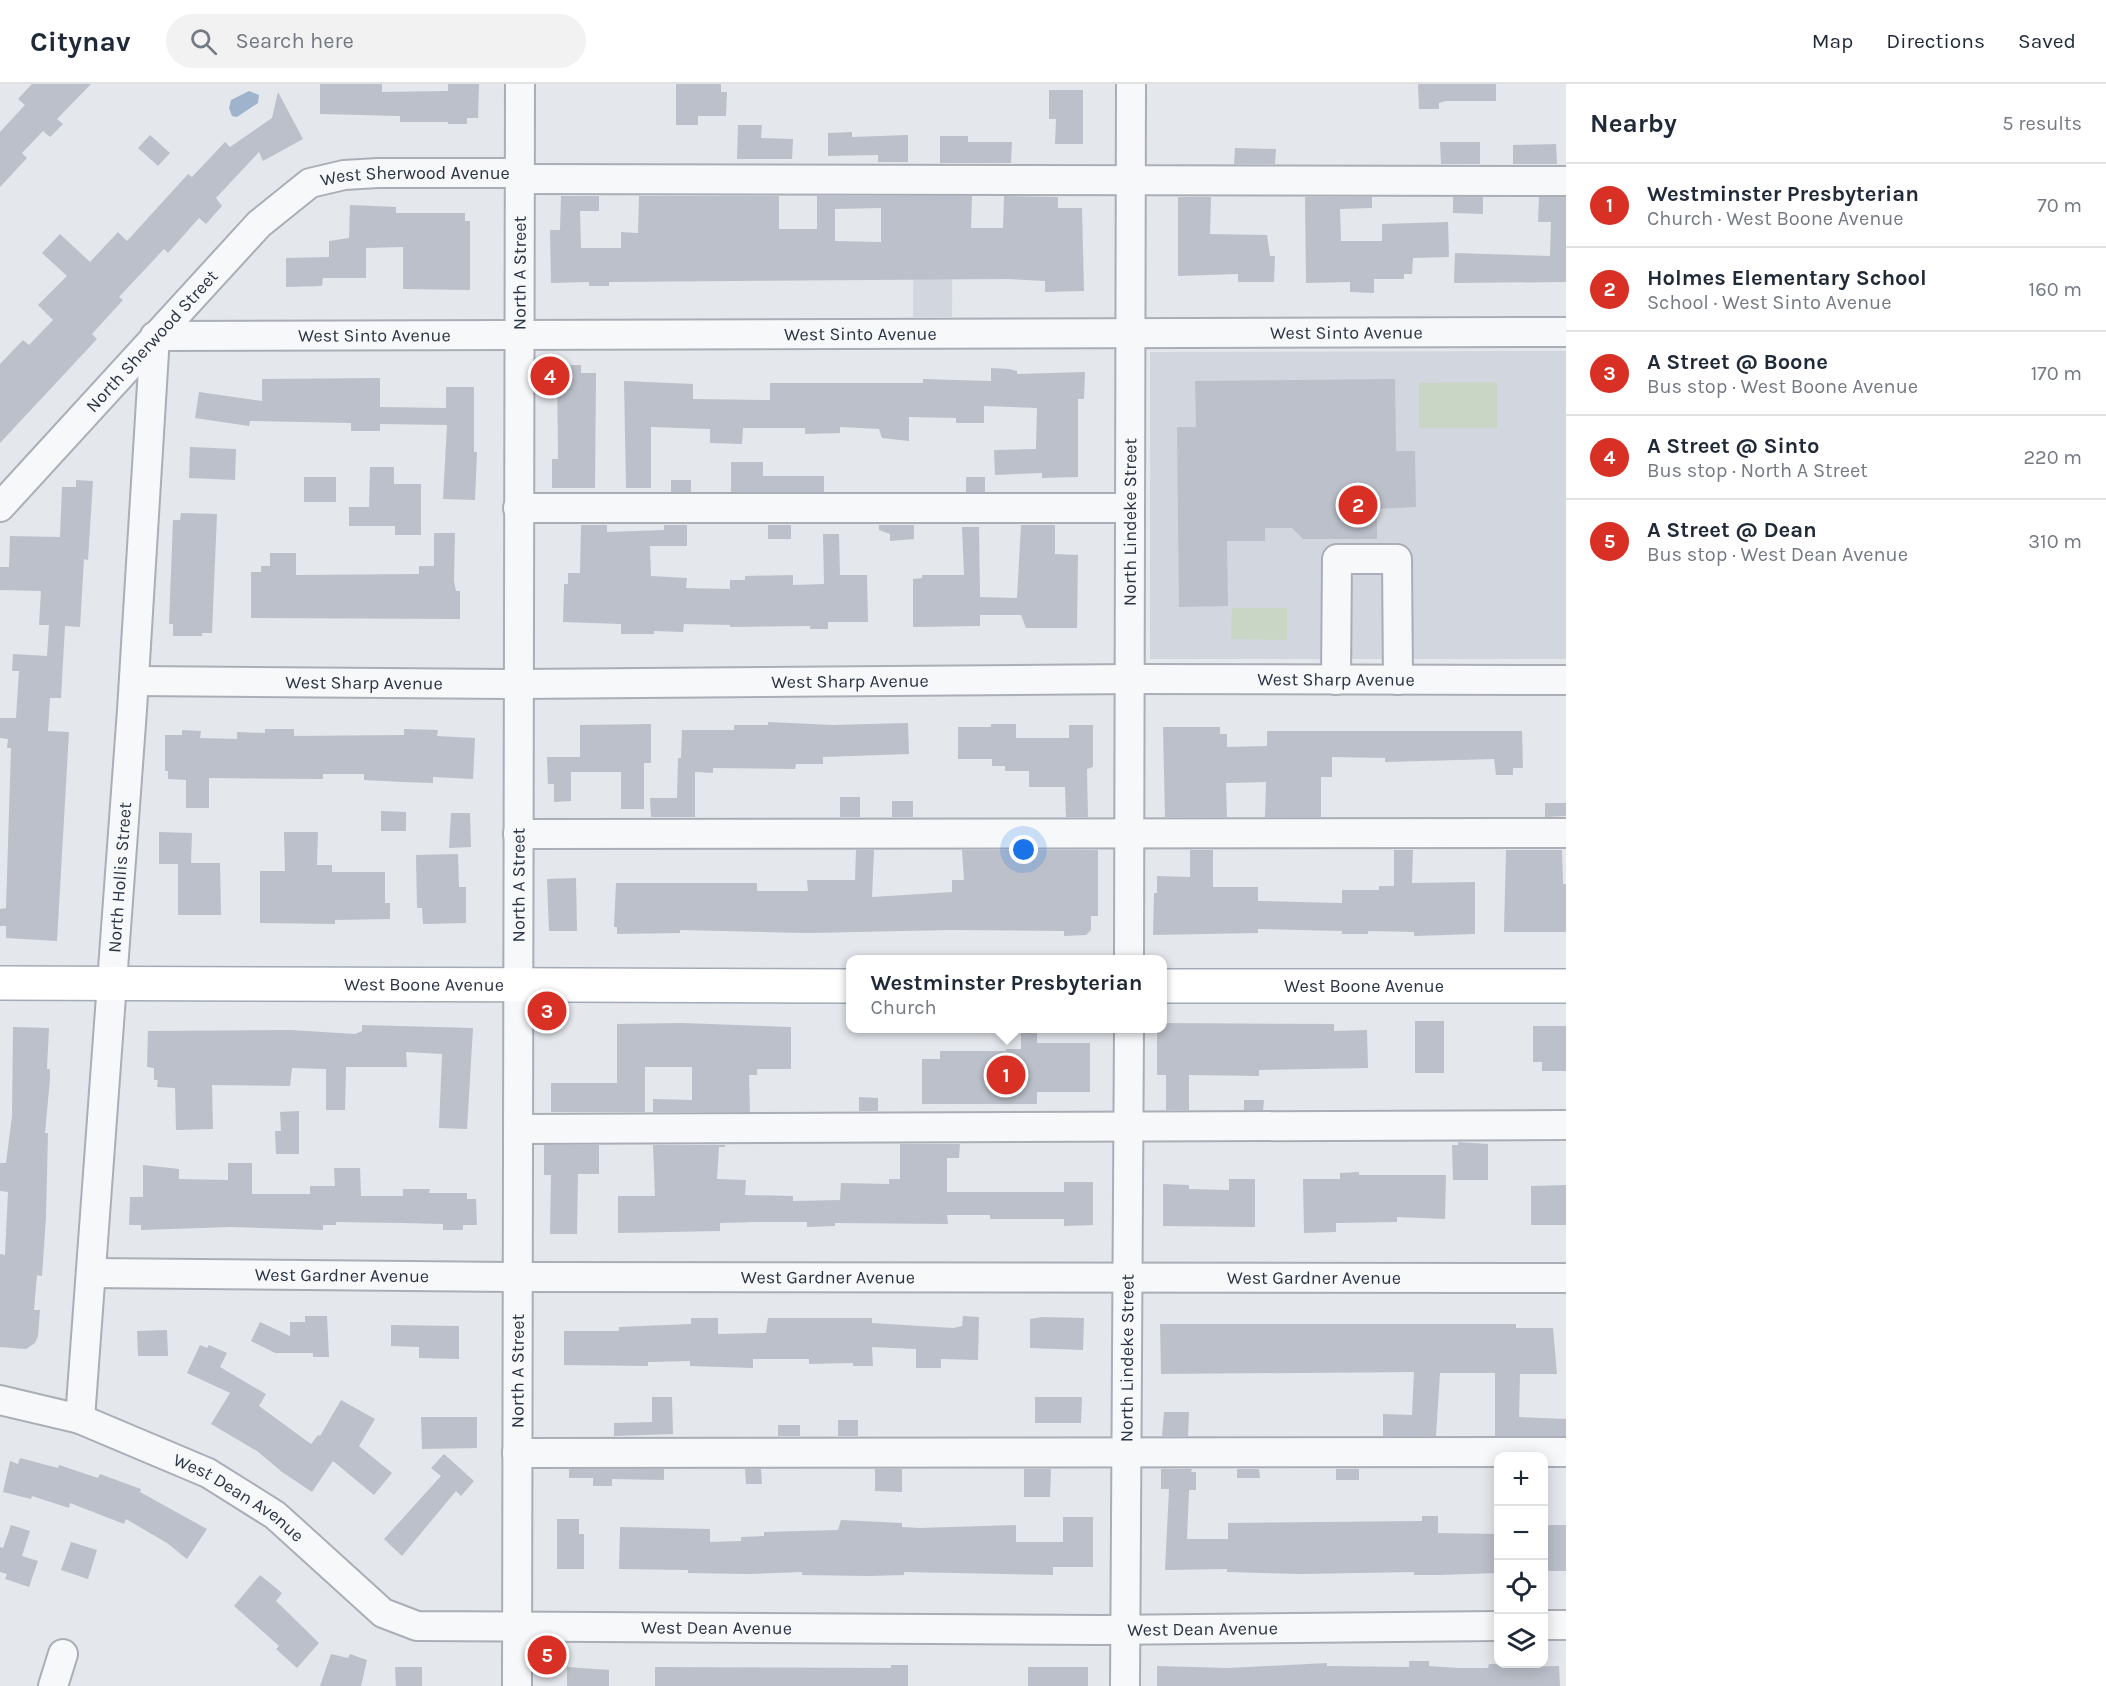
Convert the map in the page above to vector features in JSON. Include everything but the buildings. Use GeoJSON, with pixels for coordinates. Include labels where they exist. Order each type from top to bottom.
{"type":"FeatureCollection","features":[{"type":"Feature","properties":{"kind":"main road","name":"West Boone Avenue"},"geometry":{"type":"LineString","coordinates":[[0,983],[518,987],[846,986]]}},
{"type":"Feature","properties":{"kind":"main road","name":"West Boone Avenue"},"geometry":{"type":"LineString","coordinates":[[1167,986],[1566,986]]}},
{"type":"Feature","properties":{"kind":"street","name":"North A Street"},"geometry":{"type":"LineString","coordinates":[[517,1686],[520,84]]}},
{"type":"Feature","properties":{"kind":"street","name":"North Lindeke Street"},"geometry":{"type":"LineString","coordinates":[[1129,955],[1131,84]]}},
{"type":"Feature","properties":{"kind":"street","name":"West Sherwood Avenue"},"geometry":{"type":"LineString","coordinates":[[310,183],[344,175],[378,173],[1129,182],[1566,181]]}},
{"type":"Feature","properties":{"kind":"street","name":"North Sherwood Street"},"geometry":{"type":"LineString","coordinates":[[0,507],[259,224],[310,183]]}},
{"type":"Feature","properties":{"kind":"street","name":"West Sinto Avenue"},"geometry":{"type":"LineString","coordinates":[[155,336],[1566,333]]}},
{"type":"Feature","properties":{"kind":"street","name":"North Hollis Street"},"geometry":{"type":"LineString","coordinates":[[80,1419],[134,681],[155,336]]}},
{"type":"Feature","properties":{"kind":"street"},"geometry":{"type":"LineString","coordinates":[[518,508],[1130,508]]}},
{"type":"Feature","properties":{"kind":"street"},"geometry":{"type":"LineString","coordinates":[[1336,680],[1337,559],[1397,559],[1398,680]]}},
{"type":"Feature","properties":{"kind":"street","name":"West Sharp Avenue"},"geometry":{"type":"LineString","coordinates":[[134,681],[519,684],[1131,679],[1566,680]]}},
{"type":"Feature","properties":{"kind":"street"},"geometry":{"type":"LineString","coordinates":[[518,834],[1566,833]]}},
{"type":"Feature","properties":{"kind":"street","name":"North Lindeke Street"},"geometry":{"type":"LineString","coordinates":[[1125,1686],[1128,1033]]}},
{"type":"Feature","properties":{"kind":"street"},"geometry":{"type":"LineString","coordinates":[[518,1129],[1566,1125]]}},
{"type":"Feature","properties":{"kind":"street","name":"West Gardner Avenue"},"geometry":{"type":"LineString","coordinates":[[92,1274],[517,1277],[1566,1278]]}},
{"type":"Feature","properties":{"kind":"street","name":"West Dean Avenue"},"geometry":{"type":"LineString","coordinates":[[0,1400],[80,1419],[159,1450],[218,1479],[274,1515],[383,1613],[417,1626],[1125,1630],[1494,1626]]}},
{"type":"Feature","properties":{"kind":"street"},"geometry":{"type":"LineString","coordinates":[[517,1453],[1566,1452]]}},
{"type":"Feature","properties":{"kind":"street"},"geometry":{"type":"LineString","coordinates":[[1548,1625],[1566,1625]]}},
{"type":"Feature","properties":{"kind":"street"},"geometry":{"type":"LineString","coordinates":[[53,1686],[63,1654]]}},
{"type":"Feature","properties":{"kind":"shaded area"},"geometry":{"type":"Polygon","coordinates":[[[914,192],[953,192],[952,317],[913,317],[914,192]]]}},
{"type":"Feature","properties":{"kind":"shaded area"},"geometry":{"type":"Polygon","coordinates":[[[1566,351],[1566,659],[1150,659],[1150,352],[1566,351]]]}},
{"type":"Feature","properties":{"kind":"green space"},"geometry":{"type":"Polygon","coordinates":[[[1497,382],[1497,428],[1419,428],[1419,383],[1497,382]]]}},
{"type":"Feature","properties":{"kind":"green space"},"geometry":{"type":"Polygon","coordinates":[[[1232,608],[1287,608],[1287,640],[1231,639],[1232,608]]]}},
{"type":"Feature","properties":{"kind":"water"},"geometry":{"type":"Polygon","coordinates":[[[249,91],[259,95],[258,103],[237,117],[232,116],[229,108],[231,100],[249,91]]]}},
{"type":"Feature","properties":{"kind":"place","name":"A Street @ Sinto"},"geometry":{"type":"Point","coordinates":[550,376]}},
{"type":"Feature","properties":{"kind":"place","name":"Holmes Elementary School"},"geometry":{"type":"Point","coordinates":[1358,505]}},
{"type":"Feature","properties":{"kind":"place","name":"A Street @ Boone"},"geometry":{"type":"Point","coordinates":[547,1011]}},
{"type":"Feature","properties":{"kind":"place","name":"Westminster Presbyterian"},"geometry":{"type":"Point","coordinates":[1006,1075]}},
{"type":"Feature","properties":{"kind":"place","name":"A Street @ Dean"},"geometry":{"type":"Point","coordinates":[547,1655]}}]}
